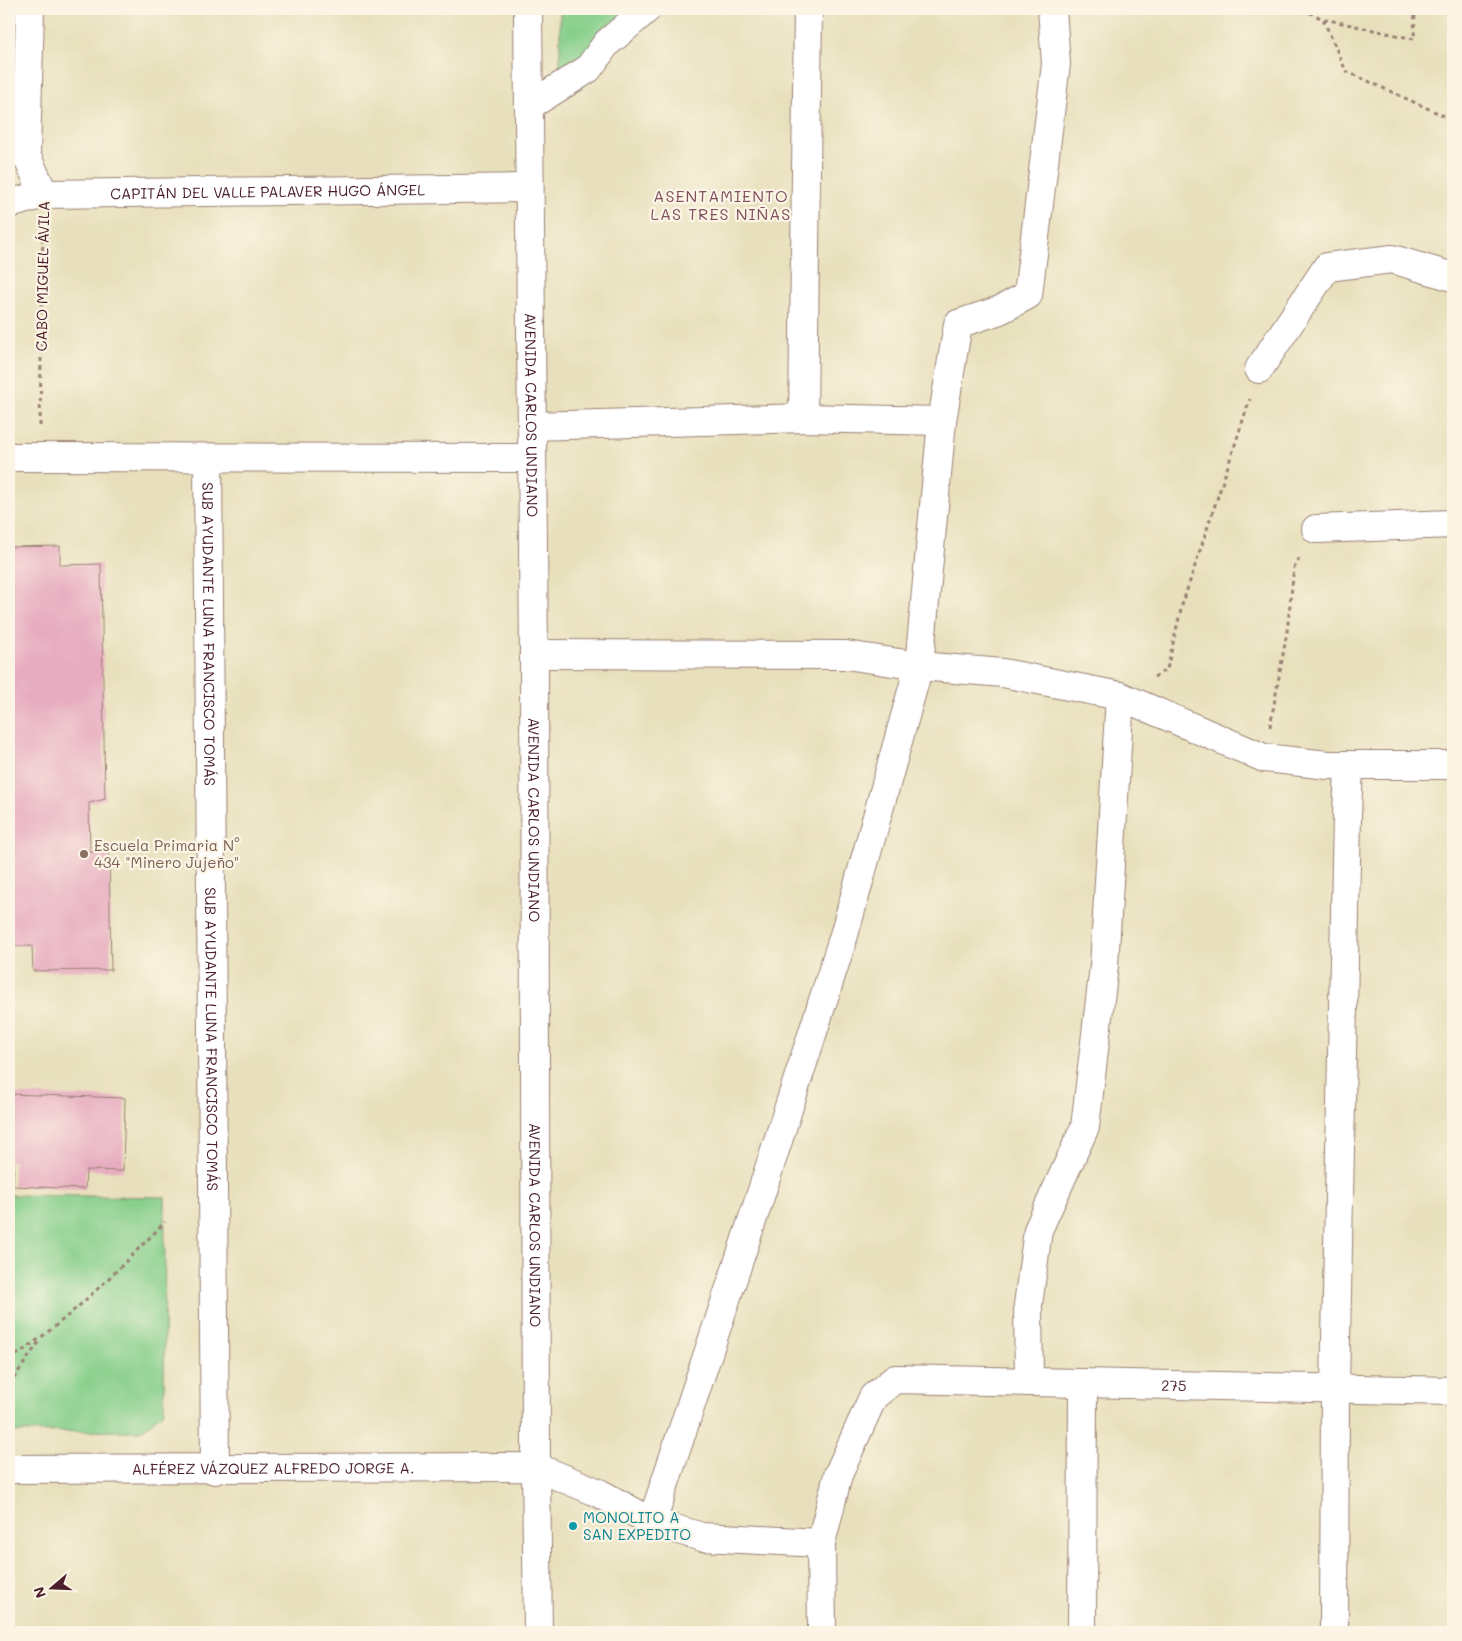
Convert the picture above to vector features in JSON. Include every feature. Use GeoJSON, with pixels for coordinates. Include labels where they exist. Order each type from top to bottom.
{"type":"FeatureCollection","features":[{"type":"Feature","properties":{"kind":"street","name":"CABO MIGUEL ÁVILA"},"geometry":{"type":"LineString","coordinates":[[30,9],[26,155],[44,194]]}},
{"type":"Feature","properties":{"kind":"street","name":"AVENIDA CARLOS UNDIANO"},"geometry":{"type":"LineString","coordinates":[[528,9],[534,654],[538,1632]]}},
{"type":"Feature","properties":{"kind":"street"},"geometry":{"type":"LineString","coordinates":[[529,106],[588,69],[607,43],[647,9]]}},
{"type":"Feature","properties":{"kind":"street"},"geometry":{"type":"LineString","coordinates":[[803,418],[808,9]]}},
{"type":"Feature","properties":{"kind":"street"},"geometry":{"type":"LineString","coordinates":[[652,1522],[758,1203],[841,944],[919,666],[942,421],[958,324],[1000,310],[1028,295],[1056,64],[1052,9]]}},
{"type":"Feature","properties":{"kind":"street","name":"CAPITÁN DEL VALLE PALAVER HUGO ÁNGEL"},"geometry":{"type":"LineString","coordinates":[[9,204],[44,194],[529,188]]}},
{"type":"Feature","properties":{"kind":"street"},"geometry":{"type":"LineString","coordinates":[[1259,370],[1326,267],[1392,259],[1453,277]]}},
{"type":"Feature","properties":{"kind":"street"},"geometry":{"type":"LineString","coordinates":[[532,426],[803,418],[942,421]]}},
{"type":"Feature","properties":{"kind":"street"},"geometry":{"type":"LineString","coordinates":[[9,457],[208,459],[532,458]]}},
{"type":"Feature","properties":{"kind":"street","name":"SUB AYUDANTE LUNA FRANCISCO TOMÁS"},"geometry":{"type":"LineString","coordinates":[[208,459],[215,1470]]}},
{"type":"Feature","properties":{"kind":"street"},"geometry":{"type":"LineString","coordinates":[[1316,528],[1453,524]]}},
{"type":"Feature","properties":{"kind":"street"},"geometry":{"type":"LineString","coordinates":[[534,654],[846,655],[919,666],[1003,673],[1120,696],[1264,758],[1328,765],[1453,765]]}},
{"type":"Feature","properties":{"kind":"street"},"geometry":{"type":"LineString","coordinates":[[1029,1382],[1028,1304],[1038,1230],[1085,1127],[1104,966],[1120,696]]}},
{"type":"Feature","properties":{"kind":"street"},"geometry":{"type":"LineString","coordinates":[[1334,1632],[1335,1388],[1346,816],[1350,765]]}},
{"type":"Feature","properties":{"kind":"street","name":"275"},"geometry":{"type":"LineString","coordinates":[[821,1542],[838,1475],[874,1397],[895,1379],[1453,1391]]}},
{"type":"Feature","properties":{"kind":"street"},"geometry":{"type":"LineString","coordinates":[[1082,1632],[1083,1383]]}},
{"type":"Feature","properties":{"kind":"street"},"geometry":{"type":"LineString","coordinates":[[536,1467],[599,1493],[652,1522],[702,1537],[821,1542],[822,1632]]}},
{"type":"Feature","properties":{"kind":"street","name":"ALFÉREZ VÁZQUEZ ALFREDO JORGE A."},"geometry":{"type":"LineString","coordinates":[[9,1469],[215,1470],[536,1467]]}},
{"type":"Feature","properties":{"kind":"path"},"geometry":{"type":"LineString","coordinates":[[1302,9],[1323,19],[1414,38],[1415,9]]}},
{"type":"Feature","properties":{"kind":"path"},"geometry":{"type":"LineString","coordinates":[[1323,19],[1346,71],[1453,120]]}},
{"type":"Feature","properties":{"kind":"path","name":"CABO MIGUEL ÁVILA"},"geometry":{"type":"LineString","coordinates":[[39,457],[44,194]]}},
{"type":"Feature","properties":{"kind":"path"},"geometry":{"type":"LineString","coordinates":[[1120,696],[1168,669],[1182,604],[1259,370]]}},
{"type":"Feature","properties":{"kind":"path"},"geometry":{"type":"LineString","coordinates":[[1264,758],[1287,632],[1294,568],[1316,528]]}},
{"type":"Feature","properties":{"kind":"path"},"geometry":{"type":"LineString","coordinates":[[9,1360],[41,1339],[118,1269],[165,1222]]}},
{"type":"Feature","properties":{"kind":"path"},"geometry":{"type":"LineString","coordinates":[[9,1385],[41,1339]]}},
{"type":"Feature","properties":{"kind":"green space"},"geometry":{"type":"Polygon","coordinates":[[[560,9],[660,9],[551,89],[560,63],[560,9]]]}},
{"type":"Feature","properties":{"kind":"green space"},"geometry":{"type":"Polygon","coordinates":[[[9,1195],[165,1197],[164,1412],[141,1431],[9,1432],[9,1195]]]}},
{"type":"Feature","properties":{"kind":"building"},"geometry":{"type":"Polygon","coordinates":[[[60,546],[60,565],[101,564],[105,799],[89,803],[90,852],[109,852],[111,970],[33,971],[32,946],[9,946],[9,547],[60,546]]]}},
{"type":"Feature","properties":{"kind":"building"},"geometry":{"type":"Polygon","coordinates":[[[9,1094],[125,1098],[123,1171],[86,1170],[85,1189],[13,1186],[14,1161],[9,1161],[9,1094]]]}},
{"type":"Feature","properties":{"kind":"place","name":"Escuela Primaria N° 434 \"Minero Jujeño\""},"geometry":{"type":"Point","coordinates":[84,854]}},
{"type":"Feature","properties":{"kind":"place","name":"MONOLITO A SAN EXPEDITO"},"geometry":{"type":"Point","coordinates":[573,1526]}},
{"type":"Feature","properties":{"kind":"district","name":"ASENTAMIENTO LAS TRES NIÑAS"},"geometry":{"type":"Point","coordinates":[721,204]}}]}
